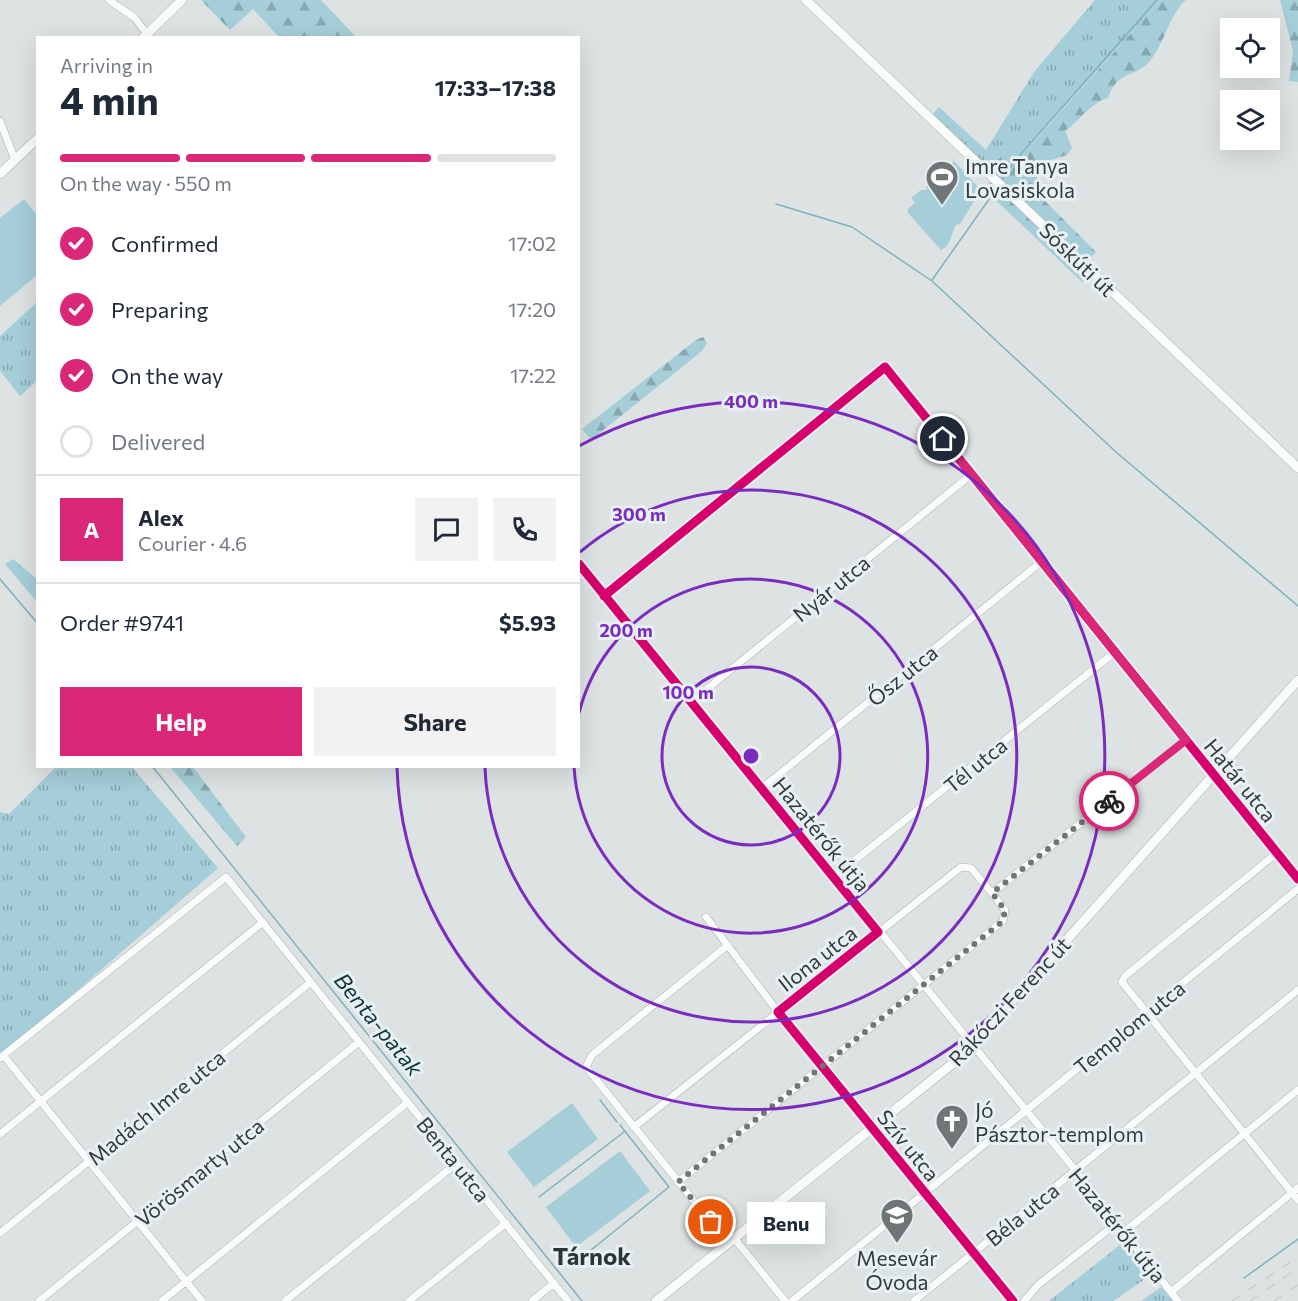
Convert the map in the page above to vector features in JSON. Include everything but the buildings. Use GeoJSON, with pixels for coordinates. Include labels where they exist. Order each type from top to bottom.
{"type":"FeatureCollection","features":[{"type":"Feature","properties":{"kind":"street"},"geometry":{"type":"LineString","coordinates":[[110,0],[135,18],[147,36],[182,0]]}},
{"type":"Feature","properties":{"kind":"street","name":"Sóskúti út"},"geometry":{"type":"LineString","coordinates":[[806,0],[1298,468]]}},
{"type":"Feature","properties":{"kind":"street"},"geometry":{"type":"LineString","coordinates":[[0,121],[15,160]]}},
{"type":"Feature","properties":{"kind":"street"},"geometry":{"type":"LineString","coordinates":[[0,174],[36,140]]}},
{"type":"Feature","properties":{"kind":"street","name":"Határ utca"},"geometry":{"type":"LineString","coordinates":[[604,596],[885,367],[1298,879]]}},
{"type":"Feature","properties":{"kind":"street","name":"Nyár utca"},"geometry":{"type":"LineString","coordinates":[[691,702],[972,474]]}},
{"type":"Feature","properties":{"kind":"street","name":"Ősz utca"},"geometry":{"type":"LineString","coordinates":[[762,788],[1041,562]]}},
{"type":"Feature","properties":{"kind":"street","name":"Hazatérők útja"},"geometry":{"type":"LineString","coordinates":[[580,565],[1076,1171],[1178,1301]]}},
{"type":"Feature","properties":{"kind":"street","name":"Tél utca"},"geometry":{"type":"LineString","coordinates":[[834,877],[1115,652]]}},
{"type":"Feature","properties":{"kind":"street","name":"Rákóczi Ferenc út"},"geometry":{"type":"LineString","coordinates":[[656,1301],[972,1046],[1298,680]]}},
{"type":"Feature","properties":{"kind":"street"},"geometry":{"type":"LineString","coordinates":[[678,1182],[1003,921],[1005,910],[992,893],[1186,740]]}},
{"type":"Feature","properties":{"kind":"street"},"geometry":{"type":"LineString","coordinates":[[1277,853],[1125,976],[1122,982],[1145,1014],[1244,1134],[1295,1190],[1298,1200]]}},
{"type":"Feature","properties":{"kind":"street","name":"Ilona utca"},"geometry":{"type":"LineString","coordinates":[[634,1126],[964,866],[971,868],[992,893]]}},
{"type":"Feature","properties":{"kind":"street","name":"Benta utca"},"geometry":{"type":"LineString","coordinates":[[2,1057],[226,877],[568,1301]]}},
{"type":"Feature","properties":{"kind":"street","name":"Templom utca"},"geometry":{"type":"LineString","coordinates":[[792,1301],[1298,889]]}},
{"type":"Feature","properties":{"kind":"street","name":"Szív utca"},"geometry":{"type":"LineString","coordinates":[[706,917],[778,1011],[1013,1301]]}},
{"type":"Feature","properties":{"kind":"street"},"geometry":{"type":"LineString","coordinates":[[0,1134],[263,922]]}},
{"type":"Feature","properties":{"kind":"street"},"geometry":{"type":"LineString","coordinates":[[728,945],[592,1055],[586,1067],[678,1182],[785,1301]]}},
{"type":"Feature","properties":{"kind":"street","name":"Madách Imre utca"},"geometry":{"type":"LineString","coordinates":[[0,1233],[311,982]]}},
{"type":"Feature","properties":{"kind":"street","name":"Béla utca"},"geometry":{"type":"LineString","coordinates":[[914,1301],[1298,990]]}},
{"type":"Feature","properties":{"kind":"street","name":"Vörösmarty utca"},"geometry":{"type":"LineString","coordinates":[[39,1301],[359,1042]]}},
{"type":"Feature","properties":{"kind":"street"},"geometry":{"type":"LineString","coordinates":[[2,1057],[41,1101],[202,1301]]}},
{"type":"Feature","properties":{"kind":"street"},"geometry":{"type":"LineString","coordinates":[[1124,1232],[1298,1090]]}},
{"type":"Feature","properties":{"kind":"street"},"geometry":{"type":"LineString","coordinates":[[162,1301],[408,1102]]}},
{"type":"Feature","properties":{"kind":"street"},"geometry":{"type":"LineString","coordinates":[[285,1301],[457,1163]]}},
{"type":"Feature","properties":{"kind":"street"},"geometry":{"type":"LineString","coordinates":[[1171,1292],[1295,1190]]}},
{"type":"Feature","properties":{"kind":"street"},"geometry":{"type":"LineString","coordinates":[[409,1301],[506,1223]]}},
{"type":"Feature","properties":{"kind":"street"},"geometry":{"type":"LineString","coordinates":[[1024,1301],[1038,1285],[1117,1223]]}},
{"type":"Feature","properties":{"kind":"street"},"geometry":{"type":"LineString","coordinates":[[532,1301],[554,1283]]}},
{"type":"Feature","properties":{"kind":"green space"},"geometry":{"type":"Polygon","coordinates":[[[201,0],[321,0],[355,36],[278,36],[253,9],[230,30],[201,0]]]}},
{"type":"Feature","properties":{"kind":"green space"},"geometry":{"type":"Polygon","coordinates":[[[1095,0],[1161,0],[1025,150],[1008,150],[989,168],[933,114],[939,107],[986,150],[1034,72],[1095,0]]]}},
{"type":"Feature","properties":{"kind":"green space"},"geometry":{"type":"Polygon","coordinates":[[[1161,0],[1186,0],[1175,14],[1154,55],[1144,67],[1116,83],[1108,98],[1096,104],[1065,131],[1072,148],[1067,155],[1051,160],[1034,182],[1043,199],[1096,252],[1081,268],[1089,275],[1082,282],[984,189],[996,175],[989,168],[1008,150],[1026,150],[1161,0]]]}},
{"type":"Feature","properties":{"kind":"green space"},"geometry":{"type":"Polygon","coordinates":[[[1280,0],[1298,0],[1298,82],[1289,81],[1293,51],[1280,0]]]}},
{"type":"Feature","properties":{"kind":"green space","name":"Imre Tanya Lovasiskola"},"geometry":{"type":"Polygon","coordinates":[[[954,161],[981,190],[960,224],[956,225],[945,248],[941,250],[908,213],[908,209],[915,203],[911,198],[921,190],[927,190],[926,187],[954,161]]]}},
{"type":"Feature","properties":{"kind":"green space"},"geometry":{"type":"Polygon","coordinates":[[[24,199],[36,214],[36,276],[0,306],[0,218],[24,199]]]}},
{"type":"Feature","properties":{"kind":"green space"},"geometry":{"type":"Polygon","coordinates":[[[36,303],[36,382],[20,396],[0,371],[0,336],[36,303]]]}},
{"type":"Feature","properties":{"kind":"green space"},"geometry":{"type":"Polygon","coordinates":[[[703,337],[707,343],[702,351],[591,440],[582,429],[696,340],[703,337]]]}},
{"type":"Feature","properties":{"kind":"green space"},"geometry":{"type":"Polygon","coordinates":[[[13,559],[36,578],[36,601],[5,564],[13,559]]]}},
{"type":"Feature","properties":{"kind":"green space"},"geometry":{"type":"Polygon","coordinates":[[[55,768],[133,768],[218,868],[0,1058],[0,812],[9,814],[55,768]]]}},
{"type":"Feature","properties":{"kind":"green space"},"geometry":{"type":"Polygon","coordinates":[[[171,768],[194,768],[246,837],[237,846],[171,768]]]}},
{"type":"Feature","properties":{"kind":"green space"},"geometry":{"type":"Polygon","coordinates":[[[572,1103],[598,1139],[534,1187],[507,1152],[572,1103]]]}},
{"type":"Feature","properties":{"kind":"green space"},"geometry":{"type":"Polygon","coordinates":[[[620,1151],[650,1191],[576,1247],[546,1207],[620,1151]]]}},
{"type":"Feature","properties":{"kind":"green space"},"geometry":{"type":"Polygon","coordinates":[[[1125,1241],[1152,1273],[1151,1280],[1148,1277],[1113,1301],[1049,1301],[1125,1241]]]}},
{"type":"Feature","properties":{"kind":"green space"},"geometry":{"type":"Polygon","coordinates":[[[1160,1288],[1173,1301],[1141,1301],[1160,1288]]]}},
{"type":"Feature","properties":{"kind":"waterway"},"geometry":{"type":"LineString","coordinates":[[1001,181],[1014,162],[1157,0]]}},
{"type":"Feature","properties":{"kind":"waterway"},"geometry":{"type":"LineString","coordinates":[[932,280],[997,188]]}},
{"type":"Feature","properties":{"kind":"waterway"},"geometry":{"type":"LineString","coordinates":[[776,204],[852,227],[932,281],[1116,452],[1298,606]]}},
{"type":"Feature","properties":{"kind":"waterway","name":"Benta-patak"},"geometry":{"type":"LineString","coordinates":[[0,579],[36,622]]}},
{"type":"Feature","properties":{"kind":"waterway","name":"Benta-patak"},"geometry":{"type":"LineString","coordinates":[[154,768],[582,1301]]}},
{"type":"Feature","properties":{"kind":"waterway"},"geometry":{"type":"LineString","coordinates":[[600,1100],[617,1122]]}},
{"type":"Feature","properties":{"kind":"waterway"},"geometry":{"type":"LineString","coordinates":[[580,1259],[669,1187],[620,1125]]}},
{"type":"Feature","properties":{"kind":"waterway"},"geometry":{"type":"LineString","coordinates":[[539,1197],[624,1132]]}},
{"type":"Feature","properties":{"kind":"waterway"},"geometry":{"type":"LineString","coordinates":[[1244,1278],[1298,1239]]}},
{"type":"Feature","properties":{"kind":"railway"},"geometry":{"type":"LineString","coordinates":[[1232,1301],[1298,1257]]}},
{"type":"Feature","properties":{"kind":"railway"},"geometry":{"type":"LineString","coordinates":[[1250,1301],[1298,1268]]}},
{"type":"Feature","properties":{"kind":"railway"},"geometry":{"type":"LineString","coordinates":[[1274,1301],[1298,1285]]}},
{"type":"Feature","properties":{"kind":"cycle path"},"geometry":{"type":"LineString","coordinates":[[604,596],[885,367],[1298,879]]}},
{"type":"Feature","properties":{"kind":"cycle path"},"geometry":{"type":"LineString","coordinates":[[580,565],[878,932],[778,1012],[1013,1301]]}},
{"type":"Feature","properties":{"kind":"way so far"},"geometry":{"type":"LineString","coordinates":[[711,1222],[678,1182],[1003,921],[1006,916],[1005,910],[992,893],[1109,801]]}},
{"type":"Feature","properties":{"kind":"place","name":"Imre Tanya Lovasiskola"},"geometry":{"type":"Point","coordinates":[942,206]}},
{"type":"Feature","properties":{"kind":"place","name":"Jó Pásztor-templom"},"geometry":{"type":"Point","coordinates":[952,1150]}},
{"type":"Feature","properties":{"kind":"place","name":"Benu"},"geometry":{"type":"Point","coordinates":[711,1222]}},
{"type":"Feature","properties":{"kind":"place","name":"Mesevár Óvoda"},"geometry":{"type":"Point","coordinates":[897,1244]}},
{"type":"Feature","properties":{"kind":"district","name":"Tárnok"},"geometry":{"type":"Point","coordinates":[592,1255]}},
{"type":"Feature","properties":{"kind":"route"},"geometry":{"type":"LineString","coordinates":[[943,439],[1186,740],[1109,801]]}}]}
